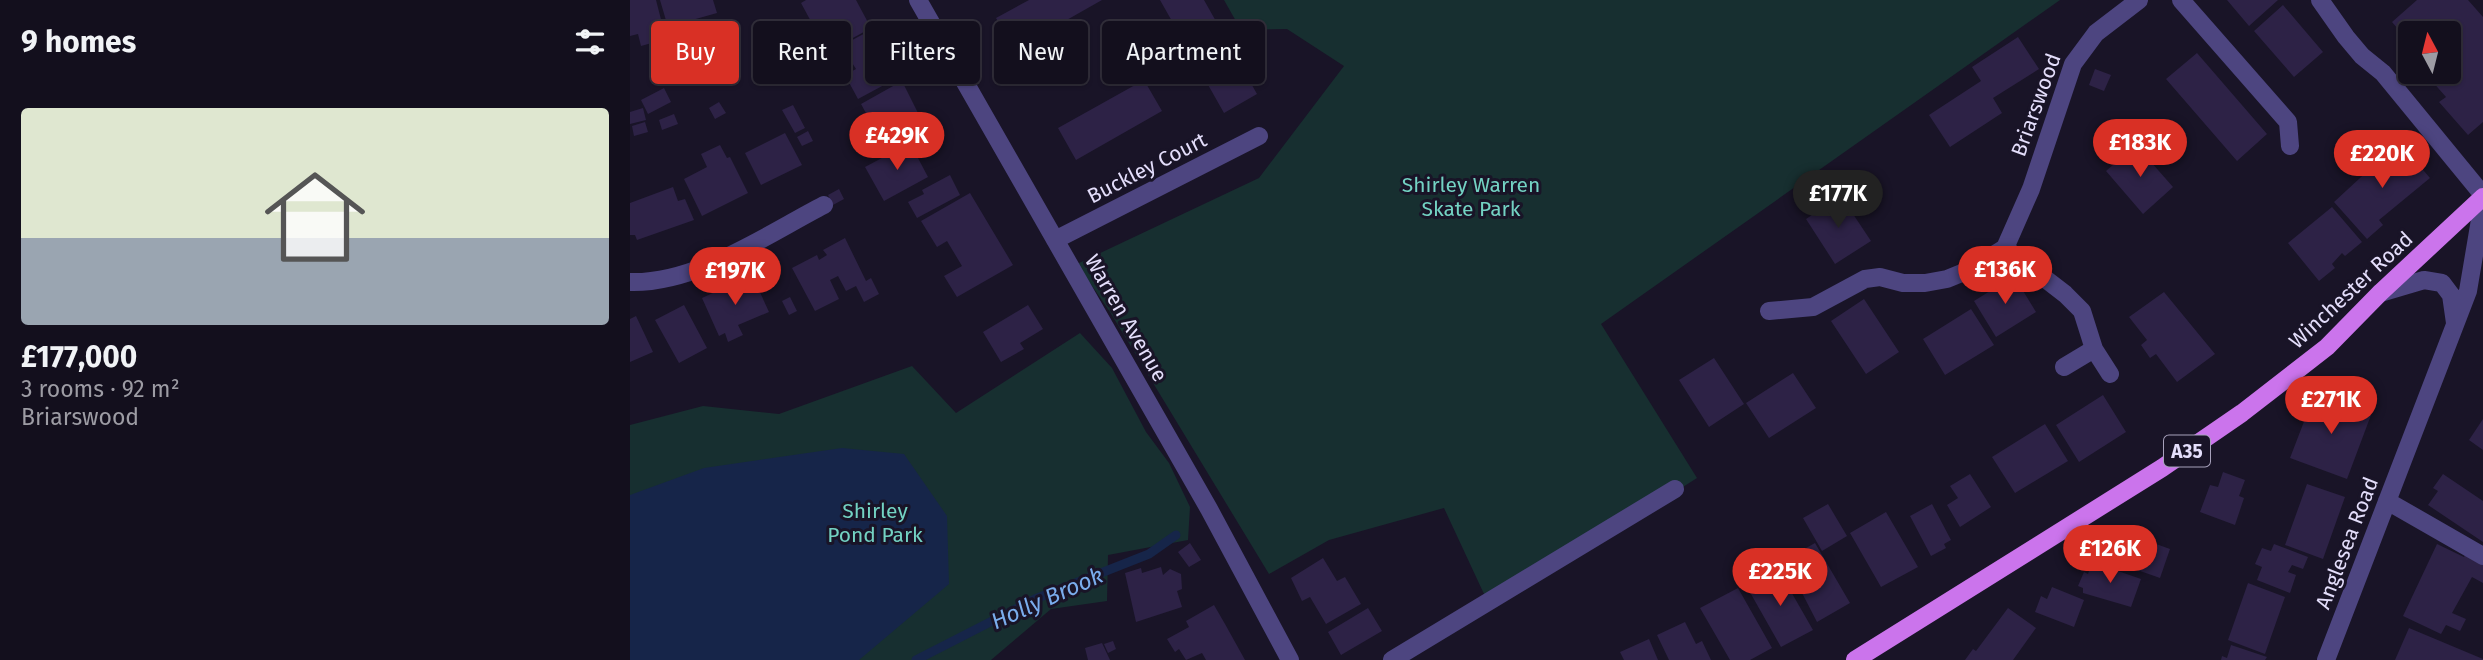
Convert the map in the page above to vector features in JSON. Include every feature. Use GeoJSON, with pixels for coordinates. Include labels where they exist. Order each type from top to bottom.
{"type":"FeatureCollection","features":[{"type":"Feature","properties":{"kind":"main road","name":"Winchester Road"},"geometry":{"type":"LineString","coordinates":[[1855,660],[2162,468],[2242,413],[2328,347],[2380,293],[2483,198]]}},
{"type":"Feature","properties":{"kind":"street","name":"Warren Avenue"},"geometry":{"type":"LineString","coordinates":[[918,0],[1209,509],[1290,660]]}},
{"type":"Feature","properties":{"kind":"street","name":"Briarswood"},"geometry":{"type":"LineString","coordinates":[[2005,248],[2031,189],[2064,86],[2077,56],[2096,33],[2139,0]]}},
{"type":"Feature","properties":{"kind":"street"},"geometry":{"type":"LineString","coordinates":[[2181,0],[2288,122],[2290,146]]}},
{"type":"Feature","properties":{"kind":"street"},"geometry":{"type":"LineString","coordinates":[[2320,0],[2346,37],[2362,56],[2384,73],[2483,198]]}},
{"type":"Feature","properties":{"kind":"street","name":"Buckley Court"},"geometry":{"type":"LineString","coordinates":[[1055,240],[1259,136]]}},
{"type":"Feature","properties":{"kind":"street","name":"Anglesea Road"},"geometry":{"type":"LineString","coordinates":[[2326,660],[2455,323],[2473,269],[2483,198]]}},
{"type":"Feature","properties":{"kind":"street"},"geometry":{"type":"LineString","coordinates":[[630,282],[661,281],[696,270],[824,205]]}},
{"type":"Feature","properties":{"kind":"street"},"geometry":{"type":"LineString","coordinates":[[1769,311],[1813,307],[1865,279],[1880,277],[1903,283],[1947,279],[1969,270],[2005,248],[2065,294],[2081,311],[2094,349],[2110,374]]}},
{"type":"Feature","properties":{"kind":"street"},"geometry":{"type":"LineString","coordinates":[[2380,293],[2424,280],[2442,283],[2451,295],[2455,323]]}},
{"type":"Feature","properties":{"kind":"street"},"geometry":{"type":"LineString","coordinates":[[2064,367],[2094,349]]}},
{"type":"Feature","properties":{"kind":"street"},"geometry":{"type":"LineString","coordinates":[[1392,660],[1675,489]]}},
{"type":"Feature","properties":{"kind":"street"},"geometry":{"type":"LineString","coordinates":[[2387,501],[2483,556]]}},
{"type":"Feature","properties":{"kind":"green space","name":"Shirley Warren Skate Park"},"geometry":{"type":"Polygon","coordinates":[[[1224,0],[2060,0],[1601,324],[1697,478],[1491,609],[1444,508],[1329,540],[1269,574],[1110,312],[1077,264],[1259,178],[1344,66],[1287,29],[1265,29],[1265,21],[1236,21],[1224,0]]]}},
{"type":"Feature","properties":{"kind":"green space","name":"Shirley Pond Park"},"geometry":{"type":"Polygon","coordinates":[[[1080,333],[1112,368],[1146,432],[1169,463],[1190,507],[1188,540],[1108,555],[1107,601],[1051,609],[991,660],[630,660],[630,425],[703,406],[779,414],[912,366],[956,413],[1080,333]]]}},
{"type":"Feature","properties":{"kind":"water"},"geometry":{"type":"Polygon","coordinates":[[[842,448],[904,454],[947,516],[949,584],[859,660],[630,660],[630,495],[704,468],[842,448]]]}},
{"type":"Feature","properties":{"kind":"building"},"geometry":{"type":"Polygon","coordinates":[[[630,0],[656,0],[661,21],[651,21],[651,43],[641,46],[638,34],[630,36],[630,0]]]}},
{"type":"Feature","properties":{"kind":"building"},"geometry":{"type":"Polygon","coordinates":[[[660,0],[713,0],[717,13],[689,21],[666,21],[660,0]]]}},
{"type":"Feature","properties":{"kind":"building"},"geometry":{"type":"Polygon","coordinates":[[[806,0],[856,0],[867,21],[865,21],[865,31],[851,39],[851,21],[811,21],[801,3],[806,0]]]}},
{"type":"Feature","properties":{"kind":"building"},"geometry":{"type":"Polygon","coordinates":[[[1029,0],[1102,0],[1065,21],[998,21],[996,18],[1029,0]]]}},
{"type":"Feature","properties":{"kind":"building"},"geometry":{"type":"Polygon","coordinates":[[[1160,0],[1204,0],[1216,21],[1172,21],[1160,0]]]}},
{"type":"Feature","properties":{"kind":"building"},"geometry":{"type":"Polygon","coordinates":[[[2227,0],[2278,0],[2249,26],[2227,0]]]}},
{"type":"Feature","properties":{"kind":"building"},"geometry":{"type":"Polygon","coordinates":[[[2417,0],[2468,0],[2483,17],[2483,122],[2468,135],[2439,102],[2446,97],[2435,84],[2461,84],[2461,21],[2398,21],[2398,29],[2392,22],[2417,0]]]}},
{"type":"Feature","properties":{"kind":"building"},"geometry":{"type":"Polygon","coordinates":[[[2283,5],[2323,52],[2294,77],[2254,31],[2283,5]]]}},
{"type":"Feature","properties":{"kind":"building"},"geometry":{"type":"Polygon","coordinates":[[[865,33],[865,84],[886,84],[858,99],[850,84],[851,72],[856,69],[851,61],[851,41],[865,33]]]}},
{"type":"Feature","properties":{"kind":"building"},"geometry":{"type":"Polygon","coordinates":[[[2018,37],[2039,69],[1993,98],[2002,113],[1950,147],[1929,115],[1981,81],[1972,67],[2018,37]]]}},
{"type":"Feature","properties":{"kind":"building"},"geometry":{"type":"Polygon","coordinates":[[[2197,53],[2267,134],[2237,161],[2166,79],[2197,53]]]}},
{"type":"Feature","properties":{"kind":"building"},"geometry":{"type":"Polygon","coordinates":[[[2095,69],[2111,75],[2104,91],[2089,85],[2095,69]]]}},
{"type":"Feature","properties":{"kind":"building"},"geometry":{"type":"Polygon","coordinates":[[[897,84],[904,84],[925,127],[878,151],[867,129],[873,126],[861,104],[897,84]]]}},
{"type":"Feature","properties":{"kind":"building"},"geometry":{"type":"Polygon","coordinates":[[[1137,84],[1146,84],[1162,111],[1076,160],[1058,128],[1137,84]]]}},
{"type":"Feature","properties":{"kind":"building"},"geometry":{"type":"Polygon","coordinates":[[[1208,84],[1251,84],[1257,94],[1224,113],[1208,84]]]}},
{"type":"Feature","properties":{"kind":"building"},"geometry":{"type":"Polygon","coordinates":[[[664,88],[671,102],[648,114],[641,100],[664,88]]]}},
{"type":"Feature","properties":{"kind":"building"},"geometry":{"type":"Polygon","coordinates":[[[719,102],[726,113],[715,119],[709,108],[719,102]]]}},
{"type":"Feature","properties":{"kind":"building"},"geometry":{"type":"Polygon","coordinates":[[[793,105],[805,128],[795,133],[782,110],[793,105]]]}},
{"type":"Feature","properties":{"kind":"building"},"geometry":{"type":"Polygon","coordinates":[[[643,108],[646,120],[630,124],[630,112],[643,108]]]}},
{"type":"Feature","properties":{"kind":"building"},"geometry":{"type":"Polygon","coordinates":[[[674,114],[678,124],[662,130],[659,120],[674,114]]]}},
{"type":"Feature","properties":{"kind":"building"},"geometry":{"type":"Polygon","coordinates":[[[645,122],[648,132],[634,136],[632,126],[645,122]]]}},
{"type":"Feature","properties":{"kind":"building"},"geometry":{"type":"Polygon","coordinates":[[[808,131],[813,141],[802,146],[797,137],[808,131]]]}},
{"type":"Feature","properties":{"kind":"building"},"geometry":{"type":"Polygon","coordinates":[[[785,133],[802,165],[761,185],[745,153],[785,133]]]}},
{"type":"Feature","properties":{"kind":"building"},"geometry":{"type":"Polygon","coordinates":[[[2399,142],[2430,178],[2379,220],[2383,225],[2367,239],[2334,202],[2399,142]]]}},
{"type":"Feature","properties":{"kind":"building"},"geometry":{"type":"Polygon","coordinates":[[[910,143],[928,177],[884,201],[865,167],[910,143]]]}},
{"type":"Feature","properties":{"kind":"building"},"geometry":{"type":"Polygon","coordinates":[[[720,145],[727,158],[730,157],[748,193],[702,216],[684,179],[707,167],[701,154],[720,145]]]}},
{"type":"Feature","properties":{"kind":"building"},"geometry":{"type":"Polygon","coordinates":[[[2136,145],[2173,187],[2143,214],[2106,171],[2136,145]]]}},
{"type":"Feature","properties":{"kind":"building"},"geometry":{"type":"Polygon","coordinates":[[[950,175],[960,195],[917,218],[908,202],[924,194],[922,190],[950,175]]]}},
{"type":"Feature","properties":{"kind":"building"},"geometry":{"type":"Polygon","coordinates":[[[673,187],[678,201],[685,199],[694,220],[637,240],[635,235],[630,235],[630,203],[673,187]]]}},
{"type":"Feature","properties":{"kind":"building"},"geometry":{"type":"Polygon","coordinates":[[[839,189],[844,199],[833,205],[828,195],[839,189]]]}},
{"type":"Feature","properties":{"kind":"building"},"geometry":{"type":"Polygon","coordinates":[[[970,193],[1013,265],[957,297],[944,276],[962,266],[947,241],[937,247],[921,221],[970,193]]]}},
{"type":"Feature","properties":{"kind":"building"},"geometry":{"type":"Polygon","coordinates":[[[1841,196],[1871,241],[1835,264],[1806,219],[1841,196]]]}},
{"type":"Feature","properties":{"kind":"building"},"geometry":{"type":"Polygon","coordinates":[[[2332,207],[2362,242],[2345,256],[2342,253],[2332,264],[2335,268],[2319,281],[2288,243],[2332,207]]]}},
{"type":"Feature","properties":{"kind":"building"},"geometry":{"type":"Polygon","coordinates":[[[845,238],[866,281],[871,278],[879,294],[864,302],[856,286],[846,291],[838,276],[830,280],[839,299],[815,311],[792,268],[817,255],[819,260],[827,255],[823,250],[845,238]]]}},
{"type":"Feature","properties":{"kind":"building"},"geometry":{"type":"Polygon","coordinates":[[[752,275],[769,312],[738,325],[743,335],[728,342],[725,333],[719,336],[702,298],[752,275]]]}},
{"type":"Feature","properties":{"kind":"building"},"geometry":{"type":"Polygon","coordinates":[[[2014,276],[2036,312],[1996,337],[1974,301],[2014,276]]]}},
{"type":"Feature","properties":{"kind":"building"},"geometry":{"type":"Polygon","coordinates":[[[2164,292],[2215,354],[2177,382],[2156,354],[2150,358],[2141,345],[2147,340],[2129,317],[2164,292]]]}},
{"type":"Feature","properties":{"kind":"building"},"geometry":{"type":"Polygon","coordinates":[[[790,297],[797,311],[789,315],[782,301],[790,297]]]}},
{"type":"Feature","properties":{"kind":"building"},"geometry":{"type":"Polygon","coordinates":[[[1864,299],[1899,352],[1866,374],[1831,321],[1864,299]]]}},
{"type":"Feature","properties":{"kind":"building"},"geometry":{"type":"Polygon","coordinates":[[[684,305],[707,348],[679,363],[655,320],[684,305]]]}},
{"type":"Feature","properties":{"kind":"building"},"geometry":{"type":"Polygon","coordinates":[[[1028,305],[1043,329],[1020,343],[1024,349],[1001,362],[983,332],[1028,305]]]}},
{"type":"Feature","properties":{"kind":"building"},"geometry":{"type":"Polygon","coordinates":[[[1971,309],[1994,345],[1945,375],[1923,339],[1971,309]]]}},
{"type":"Feature","properties":{"kind":"building"},"geometry":{"type":"Polygon","coordinates":[[[636,316],[653,352],[630,362],[630,319],[636,316]]]}},
{"type":"Feature","properties":{"kind":"building"},"geometry":{"type":"Polygon","coordinates":[[[1714,358],[1744,404],[1709,427],[1679,380],[1714,358]]]}},
{"type":"Feature","properties":{"kind":"building"},"geometry":{"type":"Polygon","coordinates":[[[1793,373],[1816,408],[1769,438],[1746,403],[1793,373]]]}},
{"type":"Feature","properties":{"kind":"building"},"geometry":{"type":"Polygon","coordinates":[[[2315,393],[2371,415],[2347,479],[2290,458],[2315,393]]]}},
{"type":"Feature","properties":{"kind":"building"},"geometry":{"type":"Polygon","coordinates":[[[2103,395],[2126,432],[2079,462],[2056,425],[2103,395]]]}},
{"type":"Feature","properties":{"kind":"building"},"geometry":{"type":"Polygon","coordinates":[[[2483,419],[2483,450],[2469,440],[2483,419]]]}},
{"type":"Feature","properties":{"kind":"building"},"geometry":{"type":"Polygon","coordinates":[[[2045,424],[2068,461],[2015,493],[1992,457],[2045,424]]]}},
{"type":"Feature","properties":{"kind":"building"},"geometry":{"type":"Polygon","coordinates":[[[2223,472],[2245,480],[2239,496],[2244,498],[2235,525],[2200,512],[2210,485],[2218,487],[2223,472]]]}},
{"type":"Feature","properties":{"kind":"building"},"geometry":{"type":"Polygon","coordinates":[[[1970,474],[1991,507],[1960,527],[1947,505],[1958,498],[1950,486],[1970,474]]]}},
{"type":"Feature","properties":{"kind":"building"},"geometry":{"type":"Polygon","coordinates":[[[2443,474],[2483,501],[2483,542],[2428,505],[2438,491],[2433,488],[2443,474]]]}},
{"type":"Feature","properties":{"kind":"building"},"geometry":{"type":"Polygon","coordinates":[[[2307,484],[2345,497],[2323,559],[2285,545],[2307,484]]]}},
{"type":"Feature","properties":{"kind":"building"},"geometry":{"type":"Polygon","coordinates":[[[1828,504],[1847,536],[1822,551],[1803,518],[1828,504]]]}},
{"type":"Feature","properties":{"kind":"building"},"geometry":{"type":"Polygon","coordinates":[[[1932,504],[1951,540],[1944,544],[1946,548],[1931,556],[1910,516],[1932,504]]]}},
{"type":"Feature","properties":{"kind":"building"},"geometry":{"type":"Polygon","coordinates":[[[1886,512],[1918,567],[1881,587],[1850,533],[1886,512]]]}},
{"type":"Feature","properties":{"kind":"building"},"geometry":{"type":"Polygon","coordinates":[[[2134,536],[2170,549],[2160,578],[2123,565],[2121,561],[2126,547],[2130,548],[2134,536]]]}},
{"type":"Feature","properties":{"kind":"building"},"geometry":{"type":"Polygon","coordinates":[[[1190,543],[1201,560],[1189,567],[1178,552],[1190,543]]]}},
{"type":"Feature","properties":{"kind":"building"},"geometry":{"type":"Polygon","coordinates":[[[1815,543],[1850,603],[1817,622],[1785,560],[1815,543]]]}},
{"type":"Feature","properties":{"kind":"building"},"geometry":{"type":"Polygon","coordinates":[[[2274,544],[2308,557],[2303,569],[2292,565],[2288,572],[2296,575],[2290,593],[2257,580],[2262,567],[2255,564],[2262,548],[2271,551],[2274,544]]]}},
{"type":"Feature","properties":{"kind":"building"},"geometry":{"type":"Polygon","coordinates":[[[2437,544],[2464,557],[2467,552],[2483,560],[2483,583],[2472,577],[2452,613],[2466,619],[2460,631],[2446,625],[2441,634],[2403,616],[2437,544]]]}},
{"type":"Feature","properties":{"kind":"building"},"geometry":{"type":"Polygon","coordinates":[[[1323,558],[1337,581],[1345,577],[1361,604],[1326,624],[1310,597],[1302,601],[1291,578],[1323,558]]]}},
{"type":"Feature","properties":{"kind":"building"},"geometry":{"type":"Polygon","coordinates":[[[2092,562],[2141,579],[2131,607],[2083,593],[2083,588],[2078,586],[2084,572],[2088,574],[2092,562]]]}},
{"type":"Feature","properties":{"kind":"building"},"geometry":{"type":"Polygon","coordinates":[[[1161,567],[1163,575],[1170,569],[1181,574],[1182,589],[1177,591],[1182,607],[1136,622],[1125,573],[1141,568],[1142,573],[1161,567]]]}},
{"type":"Feature","properties":{"kind":"building"},"geometry":{"type":"Polygon","coordinates":[[[1778,569],[1813,630],[1781,647],[1747,587],[1778,569]]]}},
{"type":"Feature","properties":{"kind":"building"},"geometry":{"type":"Polygon","coordinates":[[[2248,583],[2285,597],[2265,654],[2228,640],[2248,583]]]}},
{"type":"Feature","properties":{"kind":"building"},"geometry":{"type":"Polygon","coordinates":[[[2052,587],[2084,600],[2074,627],[2035,612],[2041,596],[2047,599],[2052,587]]]}},
{"type":"Feature","properties":{"kind":"building"},"geometry":{"type":"Polygon","coordinates":[[[1738,588],[1772,648],[1750,660],[1730,660],[1700,608],[1738,588]]]}},
{"type":"Feature","properties":{"kind":"building"},"geometry":{"type":"Polygon","coordinates":[[[1214,605],[1245,660],[1206,660],[1202,653],[1186,660],[1179,649],[1175,652],[1167,639],[1189,627],[1186,621],[1214,605]]]}},
{"type":"Feature","properties":{"kind":"building"},"geometry":{"type":"Polygon","coordinates":[[[1368,608],[1382,631],[1341,655],[1328,632],[1368,608]]]}},
{"type":"Feature","properties":{"kind":"building"},"geometry":{"type":"Polygon","coordinates":[[[2008,608],[2036,628],[2013,660],[1965,660],[1973,649],[1976,651],[2008,608]]]}},
{"type":"Feature","properties":{"kind":"building"},"geometry":{"type":"Polygon","coordinates":[[[1685,622],[1696,644],[1702,641],[1711,660],[1669,660],[1657,635],[1685,622]]]}},
{"type":"Feature","properties":{"kind":"building"},"geometry":{"type":"Polygon","coordinates":[[[2409,628],[2483,659],[2483,660],[2395,660],[2409,628]]]}},
{"type":"Feature","properties":{"kind":"building"},"geometry":{"type":"Polygon","coordinates":[[[1649,639],[1658,660],[1624,660],[1620,652],[1649,639]]]}},
{"type":"Feature","properties":{"kind":"building"},"geometry":{"type":"Polygon","coordinates":[[[1113,641],[1116,649],[1108,653],[1104,644],[1113,641]]]}},
{"type":"Feature","properties":{"kind":"building"},"geometry":{"type":"Polygon","coordinates":[[[1102,643],[1110,660],[1088,660],[1085,648],[1102,643]]]}},
{"type":"Feature","properties":{"kind":"building"},"geometry":{"type":"Polygon","coordinates":[[[2231,645],[2267,657],[2265,660],[2221,660],[2222,656],[2227,658],[2231,645]]]}},
{"type":"Feature","properties":{"kind":"waterway","name":"Holly Brook"},"geometry":{"type":"LineString","coordinates":[[916,660],[1035,599],[1149,554],[1176,535]]}}]}
